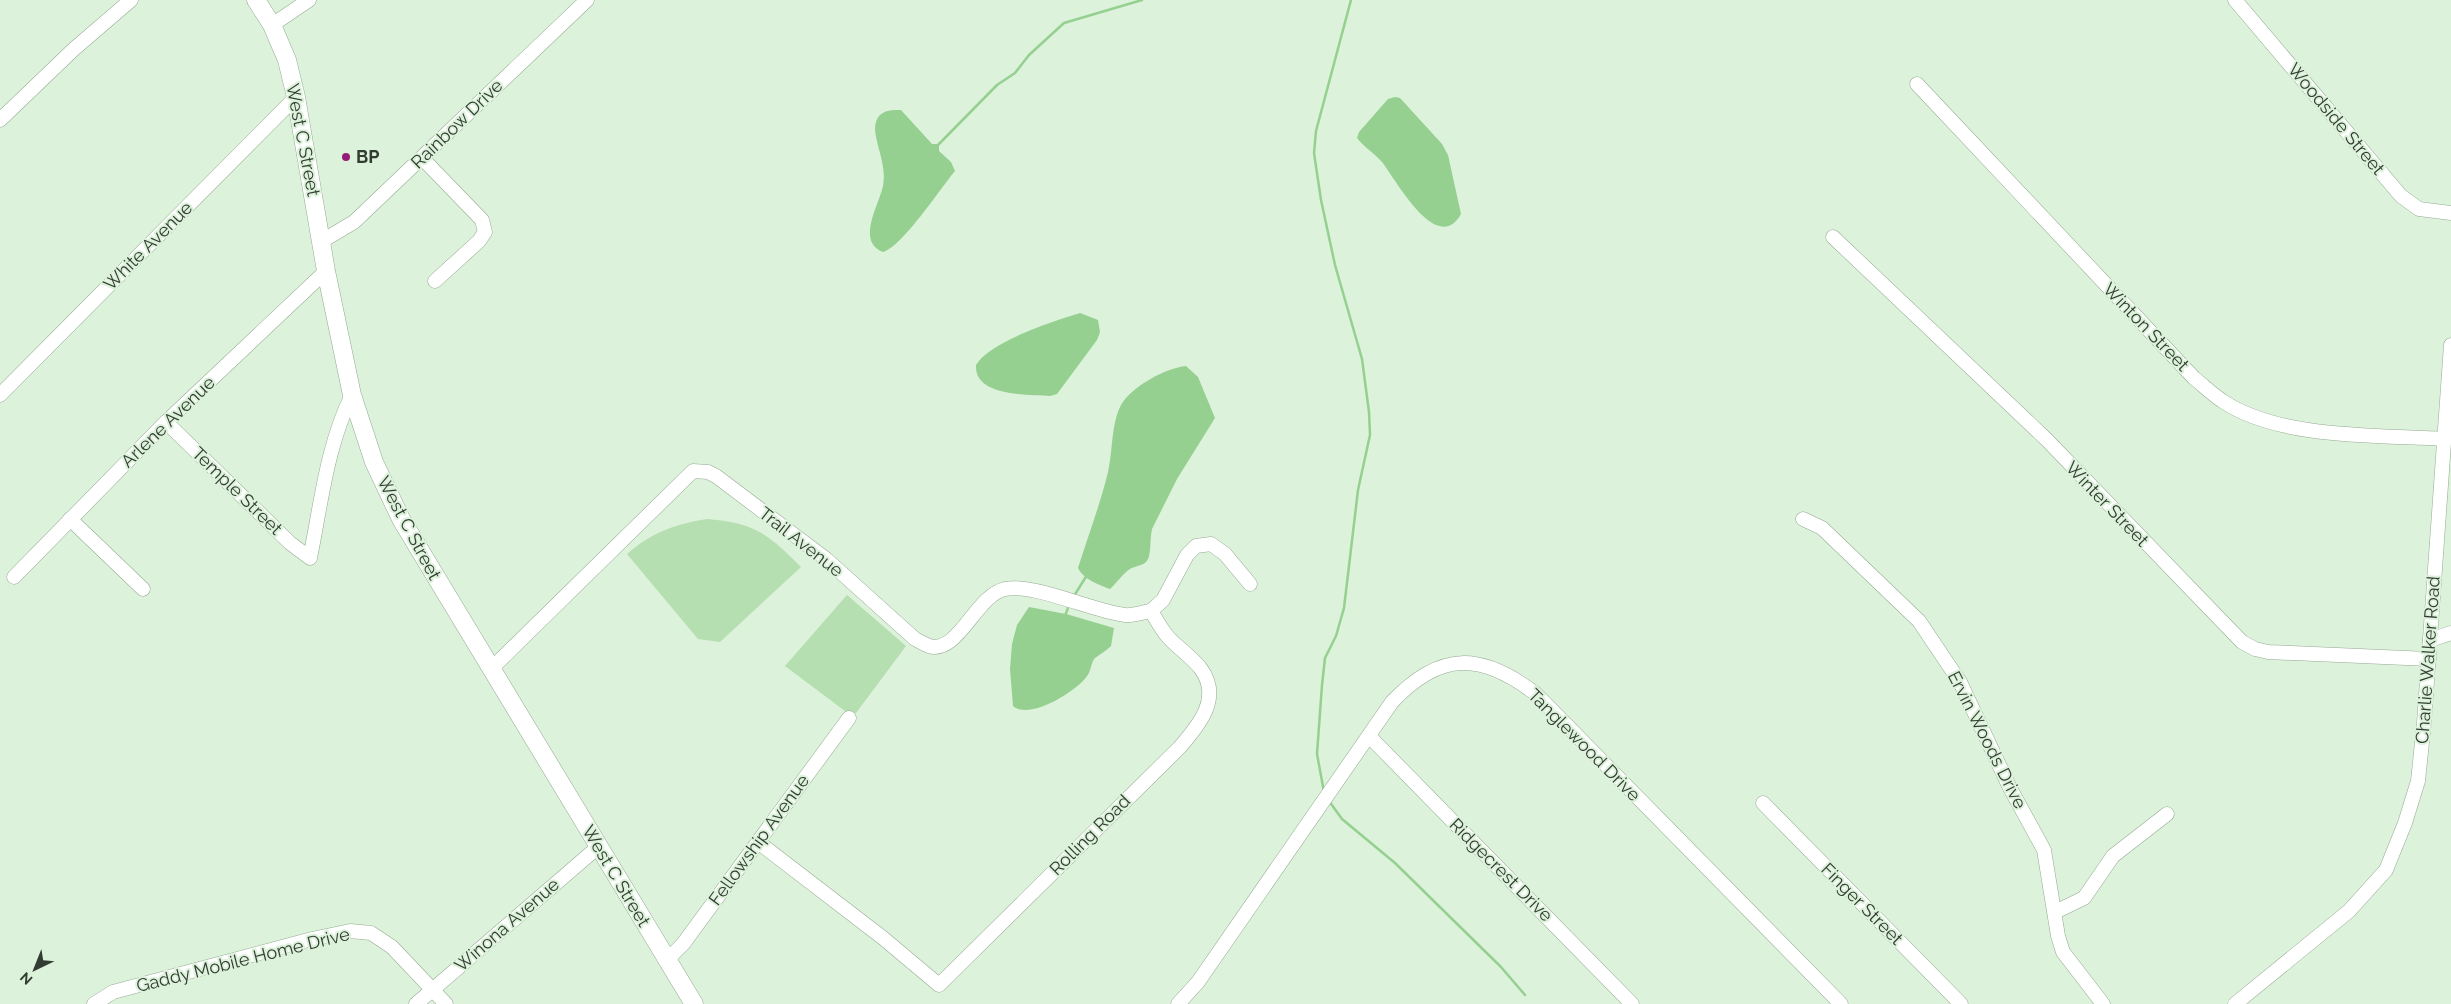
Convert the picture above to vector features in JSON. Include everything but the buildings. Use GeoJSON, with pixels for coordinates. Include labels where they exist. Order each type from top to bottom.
{"type":"FeatureCollection","features":[{"type":"Feature","properties":{"kind":"main road","name":"West C Street"},"geometry":{"type":"LineString","coordinates":[[256,0],[272,25],[287,60],[296,97],[326,270],[352,395],[374,462],[400,519],[694,1004]]}},
{"type":"Feature","properties":{"kind":"street"},"geometry":{"type":"LineString","coordinates":[[0,120],[74,49],[131,0]]}},
{"type":"Feature","properties":{"kind":"street"},"geometry":{"type":"LineString","coordinates":[[272,25],[309,0]]}},
{"type":"Feature","properties":{"kind":"street","name":"Rainbow Drive"},"geometry":{"type":"LineString","coordinates":[[322,241],[354,222],[587,0]]}},
{"type":"Feature","properties":{"kind":"street","name":"Woodside Street"},"geometry":{"type":"LineString","coordinates":[[2235,0],[2401,196],[2419,209],[2451,214]]}},
{"type":"Feature","properties":{"kind":"street","name":"Winton Street"},"geometry":{"type":"LineString","coordinates":[[1917,84],[2194,378],[2225,403],[2262,420],[2299,428],[2444,439]]}},
{"type":"Feature","properties":{"kind":"street","name":"White Avenue"},"geometry":{"type":"LineString","coordinates":[[0,395],[296,97]]}},
{"type":"Feature","properties":{"kind":"street"},"geometry":{"type":"LineString","coordinates":[[422,158],[482,220],[485,232],[478,241],[435,280]]}},
{"type":"Feature","properties":{"kind":"street","name":"Winter Street"},"geometry":{"type":"LineString","coordinates":[[1833,237],[2047,440],[2242,642],[2255,649],[2268,652],[2428,659]]}},
{"type":"Feature","properties":{"kind":"street","name":"Arlene Avenue"},"geometry":{"type":"LineString","coordinates":[[14,576],[166,422],[326,270]]}},
{"type":"Feature","properties":{"kind":"street","name":"Charlie Walker Road"},"geometry":{"type":"LineString","coordinates":[[2235,1004],[2349,911],[2386,870],[2405,823],[2418,781],[2451,345]]}},
{"type":"Feature","properties":{"kind":"street","name":"Temple Street"},"geometry":{"type":"LineString","coordinates":[[166,422],[290,543],[310,558],[334,439],[340,418],[352,395]]}},
{"type":"Feature","properties":{"kind":"street","name":"Trail Avenue"},"geometry":{"type":"LineString","coordinates":[[491,669],[693,471],[708,472],[716,476],[826,559],[915,639],[930,646],[943,646],[955,637],[991,596],[1005,589],[1026,589],[1126,615],[1151,611]]}},
{"type":"Feature","properties":{"kind":"street"},"geometry":{"type":"LineString","coordinates":[[70,519],[143,589]]}},
{"type":"Feature","properties":{"kind":"street","name":"Ervin Woods Drive"},"geometry":{"type":"LineString","coordinates":[[1803,519],[1822,528],[1919,621],[1945,657],[1960,682],[2010,788],[2044,850],[2054,912],[2063,952],[2103,1004]]}},
{"type":"Feature","properties":{"kind":"street"},"geometry":{"type":"LineString","coordinates":[[1151,611],[1162,600],[1187,556],[1196,546],[1211,544],[1225,554],[1250,584]]}},
{"type":"Feature","properties":{"kind":"street","name":"Rolling Road"},"geometry":{"type":"LineString","coordinates":[[758,842],[883,938],[939,985],[1180,747],[1197,728],[1206,713],[1210,699],[1209,684],[1201,670],[1166,635],[1151,611]]}},
{"type":"Feature","properties":{"kind":"street"},"geometry":{"type":"LineString","coordinates":[[2430,640],[2451,633]]}},
{"type":"Feature","properties":{"kind":"street","name":"Tanglewood Drive"},"geometry":{"type":"LineString","coordinates":[[1178,1004],[1198,982],[1392,702],[1408,685],[1429,671],[1453,662],[1487,667],[1515,678],[1543,702],[1841,1004]]}},
{"type":"Feature","properties":{"kind":"street","name":"Fellowship Avenue"},"geometry":{"type":"LineString","coordinates":[[667,960],[683,944],[848,718]]}},
{"type":"Feature","properties":{"kind":"street","name":"Ridgecrest Drive"},"geometry":{"type":"LineString","coordinates":[[1369,736],[1632,1004]]}},
{"type":"Feature","properties":{"kind":"street","name":"Finger Street"},"geometry":{"type":"LineString","coordinates":[[1763,803],[1961,1004]]}},
{"type":"Feature","properties":{"kind":"street"},"geometry":{"type":"LineString","coordinates":[[2054,912],[2084,898],[2113,856],[2167,814]]}},
{"type":"Feature","properties":{"kind":"street","name":"Winona Avenue"},"geometry":{"type":"LineString","coordinates":[[416,1004],[598,847]]}},
{"type":"Feature","properties":{"kind":"street","name":"Gaddy Mobile Home Drive"},"geometry":{"type":"LineString","coordinates":[[94,1004],[113,992],[312,939],[350,931],[371,933],[392,947],[446,1004]]}},
{"type":"Feature","properties":{"kind":"shaded area"},"geometry":{"type":"Polygon","coordinates":[[[1400,98],[1442,144],[1448,155],[1461,214],[1451,225],[1440,226],[1429,221],[1417,210],[1382,162],[1357,138],[1359,132],[1388,99],[1400,98]]]}},
{"type":"Feature","properties":{"kind":"shaded area"},"geometry":{"type":"Polygon","coordinates":[[[901,110],[932,144],[939,144],[939,151],[951,162],[955,171],[910,229],[891,248],[883,252],[875,247],[871,240],[870,231],[884,178],[875,128],[880,115],[889,111],[901,110]]]}},
{"type":"Feature","properties":{"kind":"shaded area"},"geometry":{"type":"Polygon","coordinates":[[[1080,313],[1098,320],[1100,332],[1097,340],[1057,394],[1050,396],[1004,392],[984,383],[978,375],[976,365],[983,356],[994,348],[1023,333],[1080,313]]]}},
{"type":"Feature","properties":{"kind":"shaded area"},"geometry":{"type":"Polygon","coordinates":[[[1186,366],[1198,377],[1215,418],[1177,479],[1152,529],[1148,559],[1146,562],[1127,571],[1110,589],[1087,578],[1078,568],[1108,472],[1118,412],[1126,398],[1141,385],[1169,370],[1186,366]]]}},
{"type":"Feature","properties":{"kind":"shaded area"},"geometry":{"type":"Polygon","coordinates":[[[707,519],[737,524],[760,532],[779,546],[801,567],[720,642],[698,639],[627,554],[636,546],[665,530],[685,523],[707,519]]]}},
{"type":"Feature","properties":{"kind":"shaded area"},"geometry":{"type":"Polygon","coordinates":[[[847,595],[906,646],[856,713],[849,714],[785,666],[847,595]]]}},
{"type":"Feature","properties":{"kind":"shaded area"},"geometry":{"type":"Polygon","coordinates":[[[1029,607],[1066,614],[1114,628],[1111,646],[1095,658],[1082,682],[1063,696],[1041,707],[1020,710],[1013,706],[1010,669],[1012,644],[1017,625],[1029,607]]]}},
{"type":"Feature","properties":{"kind":"waterway"},"geometry":{"type":"LineString","coordinates":[[938,145],[997,85],[1015,73],[1029,55],[1064,23],[1142,0]]}},
{"type":"Feature","properties":{"kind":"waterway"},"geometry":{"type":"LineString","coordinates":[[1324,792],[1317,754],[1325,658],[1336,636],[1344,608],[1358,490],[1370,435],[1362,359],[1335,265],[1321,200],[1314,153],[1316,131],[1351,0]]}},
{"type":"Feature","properties":{"kind":"waterway"},"geometry":{"type":"LineString","coordinates":[[1074,596],[1087,575]]}},
{"type":"Feature","properties":{"kind":"waterway"},"geometry":{"type":"LineString","coordinates":[[1065,616],[1069,605]]}},
{"type":"Feature","properties":{"kind":"waterway"},"geometry":{"type":"LineString","coordinates":[[1329,801],[1342,819],[1395,863],[1501,967],[1525,995]]}},
{"type":"Feature","properties":{"kind":"place","name":"BP"},"geometry":{"type":"Point","coordinates":[346,157]}}]}
